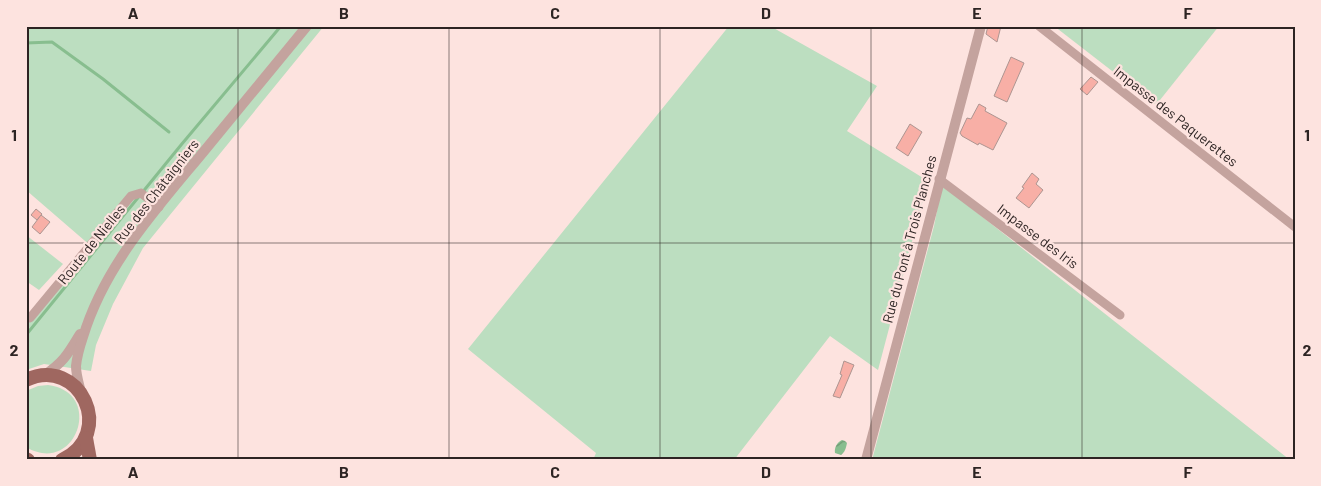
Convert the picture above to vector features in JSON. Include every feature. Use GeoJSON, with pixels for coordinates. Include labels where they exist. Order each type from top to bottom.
{"type":"FeatureCollection","features":[{"type":"Feature","properties":{"kind":"main road"},"geometry":{"type":"LineString","coordinates":[[26,380],[43,376],[63,379],[76,388],[87,403],[90,416],[86,438],[75,452],[62,460]]}},
{"type":"Feature","properties":{"kind":"main road"},"geometry":{"type":"LineString","coordinates":[[86,438],[90,460]]}},
{"type":"Feature","properties":{"kind":"street","name":"Rue des Châtaigniers"},"geometry":{"type":"LineString","coordinates":[[82,395],[77,376],[77,357],[89,318],[118,262],[142,228],[307,26]]}},
{"type":"Feature","properties":{"kind":"street","name":"Rue du Pont à Trois Planches"},"geometry":{"type":"LineString","coordinates":[[866,460],[980,26]]}},
{"type":"Feature","properties":{"kind":"street","name":"Impasse des Paquerettes"},"geometry":{"type":"LineString","coordinates":[[1040,26],[1295,227]]}},
{"type":"Feature","properties":{"kind":"street","name":"Impasse des Iris"},"geometry":{"type":"LineString","coordinates":[[939,179],[1120,316]]}},
{"type":"Feature","properties":{"kind":"street","name":"Route de Nielles"},"geometry":{"type":"LineString","coordinates":[[30,318],[131,196],[141,192],[159,207]]}},
{"type":"Feature","properties":{"kind":"street"},"geometry":{"type":"LineString","coordinates":[[43,376],[63,360],[71,350],[89,318]]}},
{"type":"Feature","properties":{"kind":"shaded area"},"geometry":{"type":"Polygon","coordinates":[[[26,26],[324,26],[143,248],[113,304],[96,345],[91,371],[44,364],[26,370],[26,313],[33,320],[92,247],[26,190],[26,26]]]}},
{"type":"Feature","properties":{"kind":"shaded area"},"geometry":{"type":"Polygon","coordinates":[[[729,26],[770,26],[877,86],[847,131],[928,181],[878,370],[830,336],[734,460],[593,460],[596,453],[468,349],[729,26]]]}},
{"type":"Feature","properties":{"kind":"shaded area"},"geometry":{"type":"Polygon","coordinates":[[[1054,26],[1219,26],[1156,105],[1054,26]]]}},
{"type":"Feature","properties":{"kind":"shaded area"},"geometry":{"type":"Polygon","coordinates":[[[942,185],[1290,460],[872,460],[934,226],[942,185]]]}},
{"type":"Feature","properties":{"kind":"shaded area"},"geometry":{"type":"Polygon","coordinates":[[[26,235],[63,264],[39,290],[26,281],[26,235]]]}},
{"type":"Feature","properties":{"kind":"shaded area"},"geometry":{"type":"Polygon","coordinates":[[[48,385],[65,391],[76,402],[79,416],[77,430],[70,442],[59,451],[44,453],[26,447],[26,391],[38,386],[48,385]]]}},
{"type":"Feature","properties":{"kind":"water"},"geometry":{"type":"Polygon","coordinates":[[[842,440],[847,443],[841,455],[835,453],[835,447],[842,440]]]}},
{"type":"Feature","properties":{"kind":"building"},"geometry":{"type":"Polygon","coordinates":[[[988,26],[1001,26],[997,42],[986,34],[988,26]]]}},
{"type":"Feature","properties":{"kind":"building"},"geometry":{"type":"Polygon","coordinates":[[[1011,57],[1024,63],[1007,102],[994,96],[1011,57]]]}},
{"type":"Feature","properties":{"kind":"building"},"geometry":{"type":"Polygon","coordinates":[[[1091,77],[1098,82],[1087,95],[1080,89],[1091,77]]]}},
{"type":"Feature","properties":{"kind":"building"},"geometry":{"type":"Polygon","coordinates":[[[979,104],[986,108],[985,111],[1007,123],[993,150],[979,143],[978,145],[960,133],[967,118],[971,119],[979,104]]]}},
{"type":"Feature","properties":{"kind":"building"},"geometry":{"type":"Polygon","coordinates":[[[910,124],[922,132],[908,156],[896,148],[910,124]]]}},
{"type":"Feature","properties":{"kind":"building"},"geometry":{"type":"Polygon","coordinates":[[[1032,173],[1039,179],[1036,184],[1043,190],[1029,208],[1016,198],[1032,173]]]}},
{"type":"Feature","properties":{"kind":"building"},"geometry":{"type":"Polygon","coordinates":[[[36,209],[42,214],[37,220],[31,215],[36,209]]]}},
{"type":"Feature","properties":{"kind":"building"},"geometry":{"type":"Polygon","coordinates":[[[41,215],[50,222],[40,234],[32,227],[41,215]]]}},
{"type":"Feature","properties":{"kind":"building"},"geometry":{"type":"Polygon","coordinates":[[[844,361],[854,365],[840,398],[833,396],[842,375],[840,374],[844,361]]]}},
{"type":"Feature","properties":{"kind":"waterway"},"geometry":{"type":"LineString","coordinates":[[26,335],[281,26]]}},
{"type":"Feature","properties":{"kind":"waterway"},"geometry":{"type":"LineString","coordinates":[[26,43],[52,42],[103,79],[169,132]]}}]}
